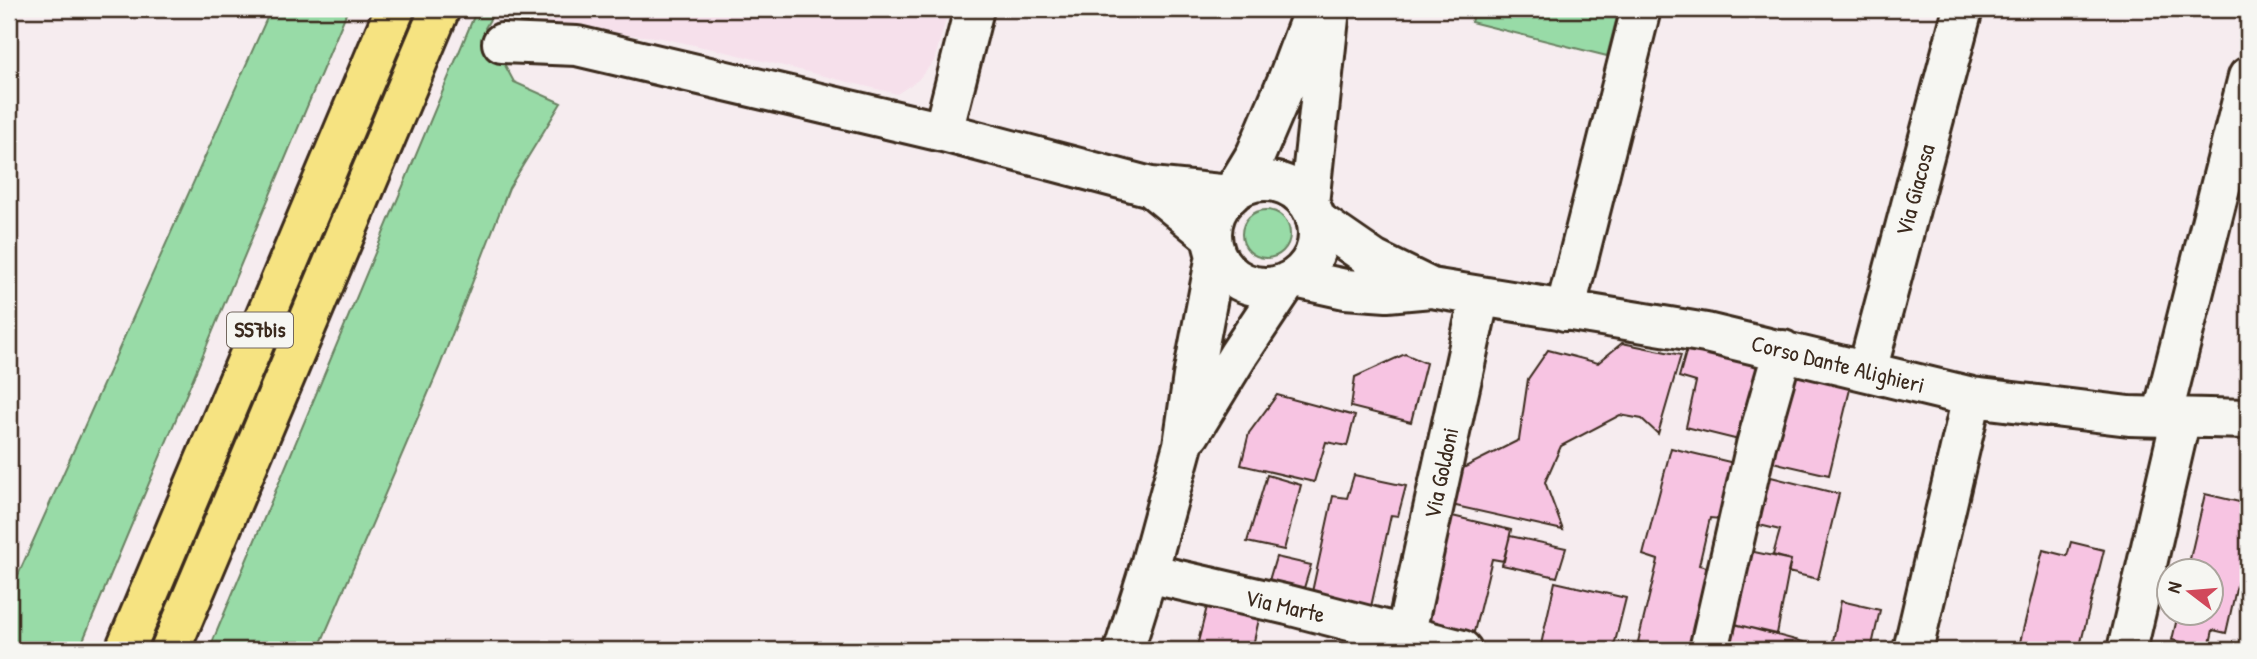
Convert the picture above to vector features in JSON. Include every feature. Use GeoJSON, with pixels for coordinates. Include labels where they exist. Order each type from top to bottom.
{"type":"FeatureCollection","features":[{"type":"Feature","properties":{"kind":"highway","name":"SS7bis"},"geometry":{"type":"LineString","coordinates":[[125,650],[396,9]]}},
{"type":"Feature","properties":{"kind":"highway","name":"SS7bis"},"geometry":{"type":"LineString","coordinates":[[170,650],[440,9]]}},
{"type":"Feature","properties":{"kind":"street"},"geometry":{"type":"LineString","coordinates":[[943,132],[974,9]]}},
{"type":"Feature","properties":{"kind":"street"},"geometry":{"type":"LineString","coordinates":[[1124,650],[1183,445],[1214,246],[1216,214],[1256,154],[1314,9]]}},
{"type":"Feature","properties":{"kind":"street"},"geometry":{"type":"LineString","coordinates":[[1183,445],[1239,354],[1291,280],[1307,267],[1315,253],[1318,236],[1313,212],[1330,9]]}},
{"type":"Feature","properties":{"kind":"street"},"geometry":{"type":"LineString","coordinates":[[1565,311],[1641,9]]}},
{"type":"Feature","properties":{"kind":"street","name":"Via Giacosa"},"geometry":{"type":"LineString","coordinates":[[1867,371],[1963,9]]}},
{"type":"Feature","properties":{"kind":"street"},"geometry":{"type":"LineString","coordinates":[[502,43],[577,46],[943,132],[1151,187],[1231,193],[1257,181],[1274,182],[1297,192],[1313,212],[1374,260],[1431,288]]}},
{"type":"Feature","properties":{"kind":"street"},"geometry":{"type":"LineString","coordinates":[[2127,650],[2171,418],[2248,77]]}},
{"type":"Feature","properties":{"kind":"street"},"geometry":{"type":"LineString","coordinates":[[1151,187],[1214,246],[1231,275],[1246,284],[1271,287],[1291,280],[1345,289],[1387,292],[1431,288]]}},
{"type":"Feature","properties":{"kind":"street","name":"Corso Dante Alighieri"},"geometry":{"type":"LineString","coordinates":[[1431,288],[1706,333],[1972,397],[2129,416],[2248,419]]}},
{"type":"Feature","properties":{"kind":"street","name":"Via Goldoni"},"geometry":{"type":"LineString","coordinates":[[1404,643],[1480,296]]}},
{"type":"Feature","properties":{"kind":"street"},"geometry":{"type":"LineString","coordinates":[[1709,650],[1756,445],[1783,350]]}},
{"type":"Feature","properties":{"kind":"street"},"geometry":{"type":"LineString","coordinates":[[1913,650],[1972,397]]}},
{"type":"Feature","properties":{"kind":"street","name":"Via Marte"},"geometry":{"type":"LineString","coordinates":[[1148,573],[1288,605],[1404,643],[1462,650]]}},
{"type":"Feature","properties":{"kind":"shaded area"},"geometry":{"type":"Polygon","coordinates":[[[539,9],[949,9],[934,61],[918,80],[897,94],[657,37],[560,30],[529,22],[539,9]]]}},
{"type":"Feature","properties":{"kind":"green space"},"geometry":{"type":"Polygon","coordinates":[[[271,9],[348,9],[79,650],[9,650],[9,595],[271,9]]]}},
{"type":"Feature","properties":{"kind":"green space"},"geometry":{"type":"Polygon","coordinates":[[[477,9],[496,9],[485,28],[514,82],[561,103],[509,188],[439,368],[318,650],[209,650],[477,9]]]}},
{"type":"Feature","properties":{"kind":"green space"},"geometry":{"type":"Polygon","coordinates":[[[1475,9],[1619,9],[1607,56],[1471,22],[1475,9]]]}},
{"type":"Feature","properties":{"kind":"green space"},"geometry":{"type":"Polygon","coordinates":[[[1266,210],[1275,211],[1283,217],[1289,225],[1289,243],[1283,251],[1275,257],[1266,258],[1257,257],[1249,251],[1243,243],[1242,234],[1243,225],[1249,217],[1257,211],[1266,210]]]}},
{"type":"Feature","properties":{"kind":"building"},"geometry":{"type":"Polygon","coordinates":[[[1622,343],[1681,355],[1658,434],[1642,419],[1620,415],[1561,446],[1545,482],[1563,530],[1447,504],[1452,483],[1463,468],[1519,440],[1528,379],[1548,350],[1598,363],[1622,343]]]}},
{"type":"Feature","properties":{"kind":"building"},"geometry":{"type":"Polygon","coordinates":[[[1688,345],[1760,361],[1743,441],[1686,427],[1696,382],[1679,377],[1688,345]]]}},
{"type":"Feature","properties":{"kind":"building"},"geometry":{"type":"Polygon","coordinates":[[[1405,354],[1426,363],[1411,422],[1351,407],[1355,377],[1405,354]]]}},
{"type":"Feature","properties":{"kind":"building"},"geometry":{"type":"Polygon","coordinates":[[[1790,366],[1852,381],[1829,475],[1768,461],[1790,366]]]}},
{"type":"Feature","properties":{"kind":"building"},"geometry":{"type":"Polygon","coordinates":[[[1277,395],[1355,416],[1347,446],[1326,442],[1314,482],[1241,465],[1249,433],[1277,395]]]}},
{"type":"Feature","properties":{"kind":"building"},"geometry":{"type":"Polygon","coordinates":[[[1671,448],[1734,463],[1721,519],[1710,518],[1699,565],[1718,570],[1699,650],[1665,650],[1638,642],[1658,560],[1643,555],[1671,448]]]}},
{"type":"Feature","properties":{"kind":"building"},"geometry":{"type":"Polygon","coordinates":[[[1267,475],[1301,485],[1284,550],[1247,542],[1267,475]]]}},
{"type":"Feature","properties":{"kind":"building"},"geometry":{"type":"Polygon","coordinates":[[[1354,475],[1406,486],[1398,516],[1391,515],[1369,616],[1310,601],[1333,496],[1347,498],[1354,475]]]}},
{"type":"Feature","properties":{"kind":"building"},"geometry":{"type":"Polygon","coordinates":[[[1763,475],[1839,494],[1818,579],[1788,572],[1791,560],[1773,555],[1780,530],[1751,523],[1763,475]]]}},
{"type":"Feature","properties":{"kind":"building"},"geometry":{"type":"Polygon","coordinates":[[[2205,494],[2248,504],[2248,536],[2226,633],[2213,630],[2209,648],[2172,640],[2175,628],[2226,628],[2226,558],[2190,558],[2205,494]]]}},
{"type":"Feature","properties":{"kind":"building"},"geometry":{"type":"Polygon","coordinates":[[[1448,515],[1511,530],[1504,561],[1492,559],[1474,632],[1422,619],[1448,515]]]}},
{"type":"Feature","properties":{"kind":"building"},"geometry":{"type":"Polygon","coordinates":[[[1510,536],[1566,548],[1557,577],[1502,565],[1510,536]]]}},
{"type":"Feature","properties":{"kind":"building"},"geometry":{"type":"Polygon","coordinates":[[[2071,542],[2104,550],[2079,650],[2018,650],[2043,550],[2067,556],[2071,542]]]}},
{"type":"Feature","properties":{"kind":"building"},"geometry":{"type":"Polygon","coordinates":[[[1745,550],[1791,560],[1777,634],[1729,623],[1745,550]]]}},
{"type":"Feature","properties":{"kind":"building"},"geometry":{"type":"Polygon","coordinates":[[[1276,557],[1311,565],[1300,601],[1265,594],[1276,557]]]}},
{"type":"Feature","properties":{"kind":"building"},"geometry":{"type":"Polygon","coordinates":[[[1555,582],[1626,598],[1613,650],[1540,649],[1555,582]]]}},
{"type":"Feature","properties":{"kind":"building"},"geometry":{"type":"Polygon","coordinates":[[[1210,595],[1262,606],[1252,650],[1196,650],[1210,595]]]}},
{"type":"Feature","properties":{"kind":"building"},"geometry":{"type":"Polygon","coordinates":[[[1841,601],[1880,610],[1871,650],[1845,650],[1832,646],[1841,601]]]}},
{"type":"Feature","properties":{"kind":"building"},"geometry":{"type":"Polygon","coordinates":[[[1724,621],[1807,643],[1805,650],[1718,650],[1724,621]]]}},
{"type":"Feature","properties":{"kind":"building"},"geometry":{"type":"Polygon","coordinates":[[[1348,641],[1382,649],[1382,650],[1346,650],[1348,641]]]}}]}
